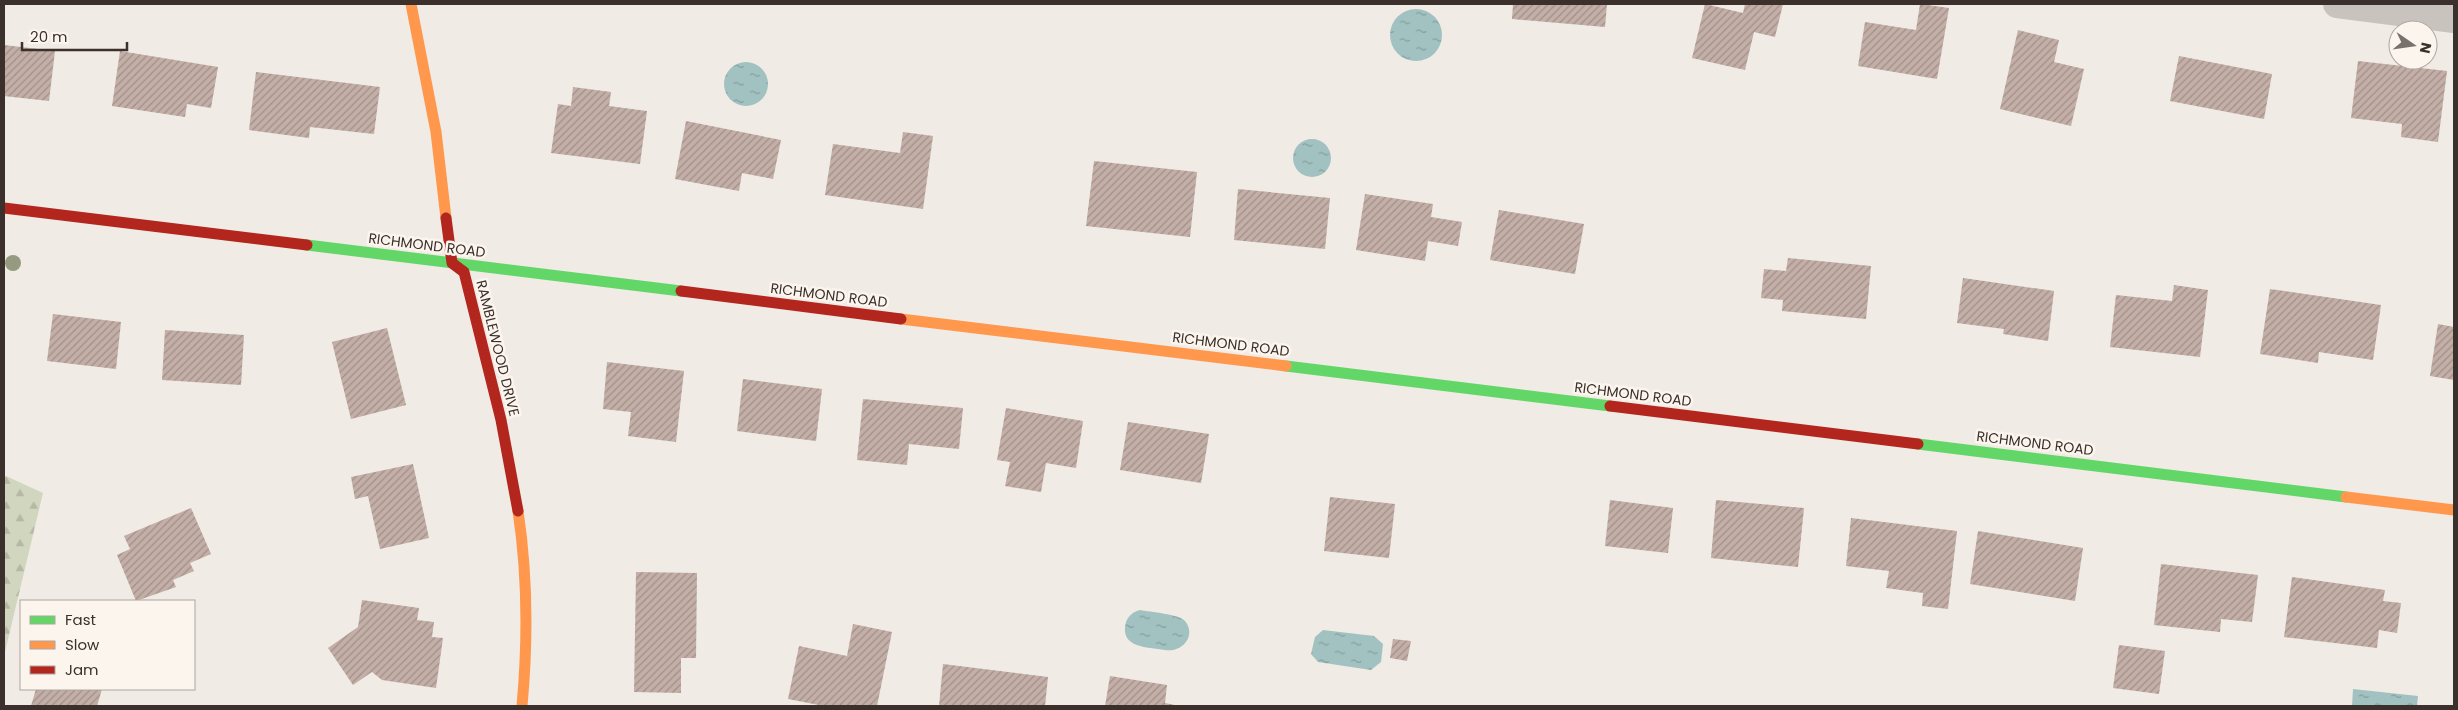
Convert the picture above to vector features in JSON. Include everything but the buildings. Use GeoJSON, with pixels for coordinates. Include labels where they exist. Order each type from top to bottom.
{"type":"FeatureCollection","features":[{"type":"Feature","properties":{"kind":"street"},"geometry":{"type":"LineString","coordinates":[[411,4],[436,132],[452,264]]}},
{"type":"Feature","properties":{"kind":"street"},"geometry":{"type":"LineString","coordinates":[[2337,4],[2454,19]]}},
{"type":"Feature","properties":{"kind":"street","name":"RICHMOND ROAD"},"geometry":{"type":"LineString","coordinates":[[4,208],[2454,510]]}},
{"type":"Feature","properties":{"kind":"street","name":"RAMBLEWOOD DRIVE"},"geometry":{"type":"LineString","coordinates":[[452,264],[464,272],[498,409],[516,503],[526,571],[527,643],[522,706]]}},
{"type":"Feature","properties":{"kind":"green space"},"geometry":{"type":"Polygon","coordinates":[[[6,476],[43,493],[4,656],[4,477],[6,476]]]}},
{"type":"Feature","properties":{"kind":"water"},"geometry":{"type":"Polygon","coordinates":[[[1411,9],[1421,9],[1435,16],[1442,30],[1442,40],[1435,54],[1421,61],[1411,61],[1401,57],[1394,50],[1390,40],[1390,30],[1394,20],[1401,13],[1411,9]]]}},
{"type":"Feature","properties":{"kind":"water"},"geometry":{"type":"Polygon","coordinates":[[[750,62],[762,68],[767,75],[767,93],[762,100],[755,105],[742,106],[734,103],[727,96],[724,80],[727,72],[734,65],[750,62]]]}},
{"type":"Feature","properties":{"kind":"water"},"geometry":{"type":"Polygon","coordinates":[[[1312,139],[1319,140],[1325,145],[1330,151],[1330,165],[1325,171],[1319,176],[1312,177],[1305,176],[1299,171],[1294,165],[1293,158],[1294,151],[1299,145],[1305,140],[1312,139]]]}},
{"type":"Feature","properties":{"kind":"water"},"geometry":{"type":"Polygon","coordinates":[[[1140,610],[1171,615],[1185,621],[1189,632],[1186,642],[1177,649],[1171,650],[1136,645],[1127,637],[1125,631],[1126,622],[1128,617],[1140,610]]]}},
{"type":"Feature","properties":{"kind":"water"},"geometry":{"type":"Polygon","coordinates":[[[1323,630],[1374,636],[1383,644],[1381,662],[1371,670],[1318,662],[1311,654],[1315,637],[1323,630]]]}},
{"type":"Feature","properties":{"kind":"water"},"geometry":{"type":"Polygon","coordinates":[[[2353,689],[2418,696],[2417,706],[2352,706],[2353,689]]]}},
{"type":"Feature","properties":{"kind":"traffic: fast"},"geometry":{"type":"LineString","coordinates":[[307,245],[681,291]]}},
{"type":"Feature","properties":{"kind":"traffic: fast"},"geometry":{"type":"LineString","coordinates":[[1286,366],[1610,406]]}},
{"type":"Feature","properties":{"kind":"traffic: fast"},"geometry":{"type":"LineString","coordinates":[[1918,444],[2346,497]]}},
{"type":"Feature","properties":{"kind":"traffic: slow"},"geometry":{"type":"LineString","coordinates":[[411,4],[436,132],[446,218]]}},
{"type":"Feature","properties":{"kind":"traffic: slow"},"geometry":{"type":"LineString","coordinates":[[901,319],[1286,366]]}},
{"type":"Feature","properties":{"kind":"traffic: slow"},"geometry":{"type":"LineString","coordinates":[[2346,497],[2454,510]]}},
{"type":"Feature","properties":{"kind":"traffic: slow"},"geometry":{"type":"LineString","coordinates":[[518,511],[524,560],[526,609],[522,706]]}},
{"type":"Feature","properties":{"kind":"traffic: jam"},"geometry":{"type":"LineString","coordinates":[[4,208],[307,245]]}},
{"type":"Feature","properties":{"kind":"traffic: jam"},"geometry":{"type":"LineString","coordinates":[[446,218],[452,263],[464,272],[501,420],[518,511]]}},
{"type":"Feature","properties":{"kind":"traffic: jam"},"geometry":{"type":"LineString","coordinates":[[681,291],[901,319]]}},
{"type":"Feature","properties":{"kind":"traffic: jam"},"geometry":{"type":"LineString","coordinates":[[1610,406],[1918,444]]}}]}
